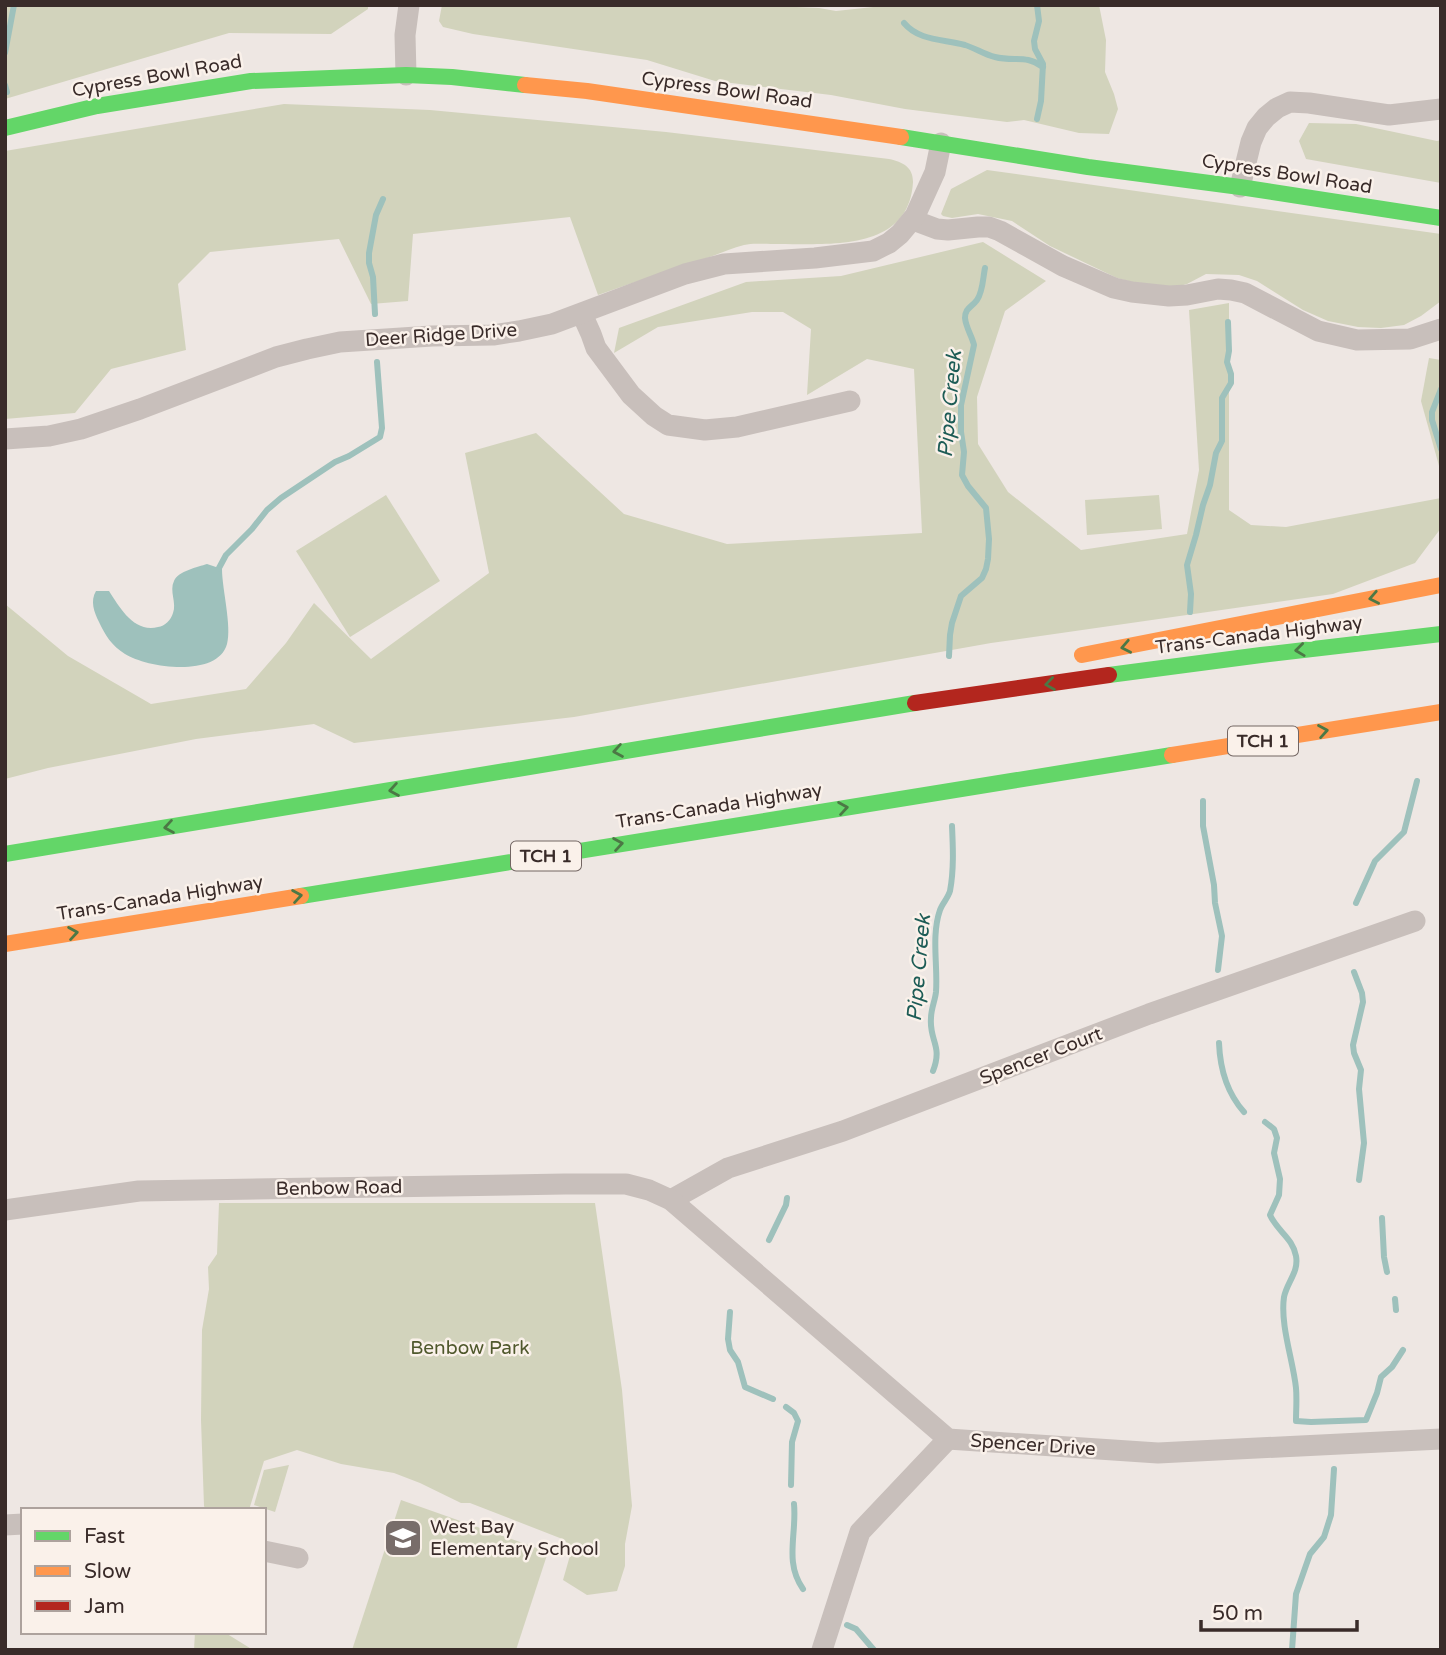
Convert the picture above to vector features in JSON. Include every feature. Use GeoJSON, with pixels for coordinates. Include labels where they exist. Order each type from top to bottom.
{"type":"FeatureCollection","features":[{"type":"Feature","properties":{"kind":"main road","name":"Cypress Bowl Road"},"geometry":{"type":"LineString","coordinates":[[5,128],[97,106],[251,81],[406,75],[464,78],[587,91],[1441,218]]}},
{"type":"Feature","properties":{"kind":"main road"},"geometry":{"type":"LineString","coordinates":[[1068,657],[1441,585]]}},
{"type":"Feature","properties":{"kind":"main road","name":"Trans-Canada Highway"},"geometry":{"type":"LineString","coordinates":[[5,854],[685,739],[1087,678],[1441,634]]}},
{"type":"Feature","properties":{"kind":"main road"},"geometry":{"type":"LineString","coordinates":[[685,739],[934,684]]}},
{"type":"Feature","properties":{"kind":"main road","name":"Trans-Canada Highway"},"geometry":{"type":"LineString","coordinates":[[5,944],[1441,712]]}},
{"type":"Feature","properties":{"kind":"main road"},"geometry":{"type":"LineString","coordinates":[[1086,769],[1278,754]]}},
{"type":"Feature","properties":{"kind":"street"},"geometry":{"type":"LineString","coordinates":[[406,75],[405,35],[409,5]]}},
{"type":"Feature","properties":{"kind":"street"},"geometry":{"type":"LineString","coordinates":[[1240,187],[1257,128],[1276,108],[1290,102],[1388,115],[1441,109]]}},
{"type":"Feature","properties":{"kind":"street","name":"Deer Ridge Drive"},"geometry":{"type":"LineString","coordinates":[[5,439],[48,436],[81,429],[276,357],[307,349],[363,340],[493,335],[552,324],[685,274],[724,264],[873,251],[889,243],[913,220],[935,172],[941,143]]}},
{"type":"Feature","properties":{"kind":"street"},"geometry":{"type":"LineString","coordinates":[[913,220],[937,229],[978,227],[1000,230],[1063,266],[1114,288],[1132,292],[1169,296],[1218,289],[1245,293],[1318,331],[1357,340],[1410,339],[1441,329]]}},
{"type":"Feature","properties":{"kind":"street"},"geometry":{"type":"LineString","coordinates":[[582,314],[596,348],[631,395],[668,425],[705,430],[737,427],[850,401]]}},
{"type":"Feature","properties":{"kind":"street","name":"Spencer Court"},"geometry":{"type":"LineString","coordinates":[[671,1200],[728,1168],[843,1131],[1149,1014],[1415,921]]}},
{"type":"Feature","properties":{"kind":"street","name":"Benbow Road"},"geometry":{"type":"LineString","coordinates":[[5,1210],[139,1191],[552,1184],[626,1184],[649,1189],[671,1200]]}},
{"type":"Feature","properties":{"kind":"street","name":"Spencer Drive"},"geometry":{"type":"LineString","coordinates":[[671,1200],[948,1439],[1158,1453],[1441,1439]]}},
{"type":"Feature","properties":{"kind":"street"},"geometry":{"type":"LineString","coordinates":[[822,1650],[860,1532],[948,1439]]}},
{"type":"Feature","properties":{"kind":"street"},"geometry":{"type":"LineString","coordinates":[[266,1552],[298,1558]]}},
{"type":"Feature","properties":{"kind":"green space"},"geometry":{"type":"Polygon","coordinates":[[[5,5],[368,5],[368,9],[331,34],[229,33],[5,99],[5,5]]]}},
{"type":"Feature","properties":{"kind":"green space"},"geometry":{"type":"Polygon","coordinates":[[[442,5],[751,5],[836,11],[892,5],[1099,5],[1106,40],[1105,72],[1118,109],[1109,134],[1079,133],[1024,120],[1007,122],[905,109],[831,95],[715,81],[647,60],[473,34],[443,27],[439,21],[442,5]]]}},
{"type":"Feature","properties":{"kind":"green space"},"geometry":{"type":"Polygon","coordinates":[[[284,104],[430,110],[666,132],[889,159],[906,166],[911,172],[913,182],[908,206],[896,222],[880,233],[860,240],[837,243],[744,245],[598,295],[570,217],[413,234],[408,301],[371,304],[339,239],[210,252],[178,284],[186,350],[111,369],[75,413],[5,419],[5,151],[284,104]]]}},
{"type":"Feature","properties":{"kind":"green space"},"geometry":{"type":"Polygon","coordinates":[[[1309,123],[1356,124],[1441,140],[1441,183],[1306,159],[1299,141],[1309,123]]]}},
{"type":"Feature","properties":{"kind":"green space"},"geometry":{"type":"Polygon","coordinates":[[[987,170],[1441,234],[1441,301],[1404,325],[1358,327],[1328,321],[1303,310],[1257,281],[1239,275],[1206,274],[1176,287],[1117,278],[1050,246],[1012,221],[978,214],[952,218],[941,214],[951,189],[987,170]]]}},
{"type":"Feature","properties":{"kind":"green space"},"geometry":{"type":"Polygon","coordinates":[[[983,242],[1046,281],[1005,311],[977,397],[978,444],[1008,492],[1081,550],[1187,534],[1199,470],[1189,310],[1229,303],[1229,510],[1251,525],[1286,527],[1441,498],[1441,528],[1415,563],[1333,594],[991,643],[574,717],[354,743],[314,724],[196,739],[5,779],[5,604],[68,656],[151,704],[246,689],[286,643],[314,603],[371,659],[489,573],[465,453],[536,433],[624,514],[727,544],[922,533],[914,369],[867,359],[807,395],[811,329],[783,312],[752,312],[658,327],[614,353],[619,328],[746,282],[841,276],[983,242]]]}},
{"type":"Feature","properties":{"kind":"green space"},"geometry":{"type":"Polygon","coordinates":[[[1429,358],[1441,360],[1441,473],[1421,401],[1429,358]]]}},
{"type":"Feature","properties":{"kind":"green space"},"geometry":{"type":"Polygon","coordinates":[[[386,495],[440,581],[350,637],[296,551],[386,495]]]}},
{"type":"Feature","properties":{"kind":"green space"},"geometry":{"type":"Polygon","coordinates":[[[1159,495],[1162,529],[1087,535],[1085,500],[1159,495]]]}},
{"type":"Feature","properties":{"kind":"green space","name":"Benbow Park"},"geometry":{"type":"Polygon","coordinates":[[[219,1203],[595,1203],[622,1390],[632,1506],[625,1544],[625,1566],[617,1591],[587,1595],[563,1580],[571,1552],[565,1540],[470,1503],[461,1503],[394,1473],[341,1464],[297,1450],[264,1461],[250,1508],[205,1508],[201,1420],[202,1330],[209,1289],[208,1267],[217,1254],[219,1203]]]}},
{"type":"Feature","properties":{"kind":"green space"},"geometry":{"type":"Polygon","coordinates":[[[289,1465],[275,1512],[254,1505],[264,1470],[289,1465]]]}},
{"type":"Feature","properties":{"kind":"green space"},"geometry":{"type":"Polygon","coordinates":[[[401,1500],[548,1552],[516,1650],[352,1650],[401,1500]]]}},
{"type":"Feature","properties":{"kind":"green space"},"geometry":{"type":"Polygon","coordinates":[[[195,1634],[227,1634],[253,1650],[194,1650],[195,1634]]]}},
{"type":"Feature","properties":{"kind":"water"},"geometry":{"type":"Polygon","coordinates":[[[207,564],[222,569],[228,636],[221,655],[197,666],[165,666],[135,659],[120,651],[109,640],[94,610],[93,599],[96,591],[109,591],[135,623],[149,628],[161,626],[173,613],[172,589],[176,578],[207,564]]]}},
{"type":"Feature","properties":{"kind":"waterway"},"geometry":{"type":"LineString","coordinates":[[5,53],[14,5]]}},
{"type":"Feature","properties":{"kind":"waterway","name":"Pipe Creek"},"geometry":{"type":"LineString","coordinates":[[1037,5],[1039,21],[1034,41],[1043,64],[1037,119]]}},
{"type":"Feature","properties":{"kind":"waterway","name":"Pipe Creek"},"geometry":{"type":"LineString","coordinates":[[904,23],[924,36],[965,45],[995,57],[1025,59],[1043,67]]}},
{"type":"Feature","properties":{"kind":"waterway"},"geometry":{"type":"LineString","coordinates":[[5,85],[7,92]]}},
{"type":"Feature","properties":{"kind":"waterway"},"geometry":{"type":"LineString","coordinates":[[375,314],[369,253],[376,215],[383,199]]}},
{"type":"Feature","properties":{"kind":"waterway","name":"Pipe Creek"},"geometry":{"type":"LineString","coordinates":[[949,656],[952,623],[961,596],[982,578],[988,559],[986,508],[962,475],[964,452],[961,432],[961,405],[974,345],[965,315],[979,297],[985,268]]}},
{"type":"Feature","properties":{"kind":"waterway"},"geometry":{"type":"LineString","coordinates":[[1190,612],[1191,594],[1187,565],[1210,485],[1216,453],[1222,441],[1222,398],[1231,383],[1227,362],[1228,322]]}},
{"type":"Feature","properties":{"kind":"waterway"},"geometry":{"type":"LineString","coordinates":[[219,568],[226,555],[281,498],[335,462],[380,437],[382,428],[377,362]]}},
{"type":"Feature","properties":{"kind":"waterway","name":"Pipe Creek"},"geometry":{"type":"LineString","coordinates":[[1441,389],[1432,412],[1441,449]]}},
{"type":"Feature","properties":{"kind":"waterway","name":"Pipe Creek"},"geometry":{"type":"LineString","coordinates":[[1356,903],[1375,861],[1404,832],[1417,781]]}},
{"type":"Feature","properties":{"kind":"waterway"},"geometry":{"type":"LineString","coordinates":[[1203,801],[1203,826],[1222,936],[1218,970]]}},
{"type":"Feature","properties":{"kind":"waterway","name":"Pipe Creek"},"geometry":{"type":"LineString","coordinates":[[933,1071],[937,1055],[931,1026],[936,992],[935,941],[937,920],[951,883],[952,826]]}},
{"type":"Feature","properties":{"kind":"waterway","name":"Pipe Creek"},"geometry":{"type":"LineString","coordinates":[[1354,972],[1363,1002],[1353,1045],[1361,1070],[1359,1089],[1364,1143],[1359,1180]]}},
{"type":"Feature","properties":{"kind":"waterway"},"geometry":{"type":"LineString","coordinates":[[1219,1043],[1226,1080],[1233,1097],[1244,1112]]}},
{"type":"Feature","properties":{"kind":"waterway"},"geometry":{"type":"LineString","coordinates":[[1265,1122],[1274,1129],[1277,1138],[1274,1153],[1280,1179],[1279,1195],[1270,1215],[1292,1244],[1296,1256],[1296,1267],[1284,1297],[1283,1308],[1296,1388],[1296,1421],[1366,1420],[1381,1377],[1392,1367],[1403,1350]]}},
{"type":"Feature","properties":{"kind":"waterway","name":"Pipe Creek"},"geometry":{"type":"LineString","coordinates":[[769,1240],[787,1198]]}},
{"type":"Feature","properties":{"kind":"waterway","name":"Pipe Creek"},"geometry":{"type":"LineString","coordinates":[[1382,1218],[1387,1272]]}},
{"type":"Feature","properties":{"kind":"waterway","name":"Pipe Creek"},"geometry":{"type":"LineString","coordinates":[[1395,1299],[1396,1310]]}},
{"type":"Feature","properties":{"kind":"waterway","name":"Pipe Creek"},"geometry":{"type":"LineString","coordinates":[[730,1312],[730,1350],[738,1362],[745,1387],[773,1399]]}},
{"type":"Feature","properties":{"kind":"waterway","name":"Pipe Creek"},"geometry":{"type":"LineString","coordinates":[[786,1407],[794,1413],[798,1421],[792,1442],[791,1485]]}},
{"type":"Feature","properties":{"kind":"waterway","name":"Pipe Creek"},"geometry":{"type":"LineString","coordinates":[[1292,1650],[1296,1594],[1310,1554],[1324,1537],[1331,1515],[1334,1469]]}},
{"type":"Feature","properties":{"kind":"waterway","name":"Pipe Creek"},"geometry":{"type":"LineString","coordinates":[[794,1504],[794,1569],[803,1589]]}},
{"type":"Feature","properties":{"kind":"waterway","name":"Pipe Creek"},"geometry":{"type":"LineString","coordinates":[[847,1625],[856,1629],[874,1650]]}},
{"type":"Feature","properties":{"kind":"traffic: fast"},"geometry":{"type":"LineString","coordinates":[[5,128],[97,106],[251,81],[406,75],[525,85]]}},
{"type":"Feature","properties":{"kind":"traffic: fast"},"geometry":{"type":"LineString","coordinates":[[901,137],[1441,218]]}},
{"type":"Feature","properties":{"kind":"traffic: fast"},"geometry":{"type":"LineString","coordinates":[[1109,675],[1441,634]]}},
{"type":"Feature","properties":{"kind":"traffic: fast"},"geometry":{"type":"LineString","coordinates":[[5,854],[915,703]]}},
{"type":"Feature","properties":{"kind":"traffic: fast"},"geometry":{"type":"LineString","coordinates":[[301,896],[1172,755]]}},
{"type":"Feature","properties":{"kind":"traffic: slow"},"geometry":{"type":"LineString","coordinates":[[525,85],[587,91],[901,137]]}},
{"type":"Feature","properties":{"kind":"traffic: slow"},"geometry":{"type":"LineString","coordinates":[[1082,655],[1441,585]]}},
{"type":"Feature","properties":{"kind":"traffic: slow"},"geometry":{"type":"LineString","coordinates":[[1172,755],[1441,712]]}},
{"type":"Feature","properties":{"kind":"traffic: slow"},"geometry":{"type":"LineString","coordinates":[[5,944],[301,896]]}},
{"type":"Feature","properties":{"kind":"traffic: jam"},"geometry":{"type":"LineString","coordinates":[[915,703],[1109,675]]}},
{"type":"Feature","properties":{"kind":"place","name":"West Bay Elementary School"},"geometry":{"type":"Point","coordinates":[403,1538]}}]}
